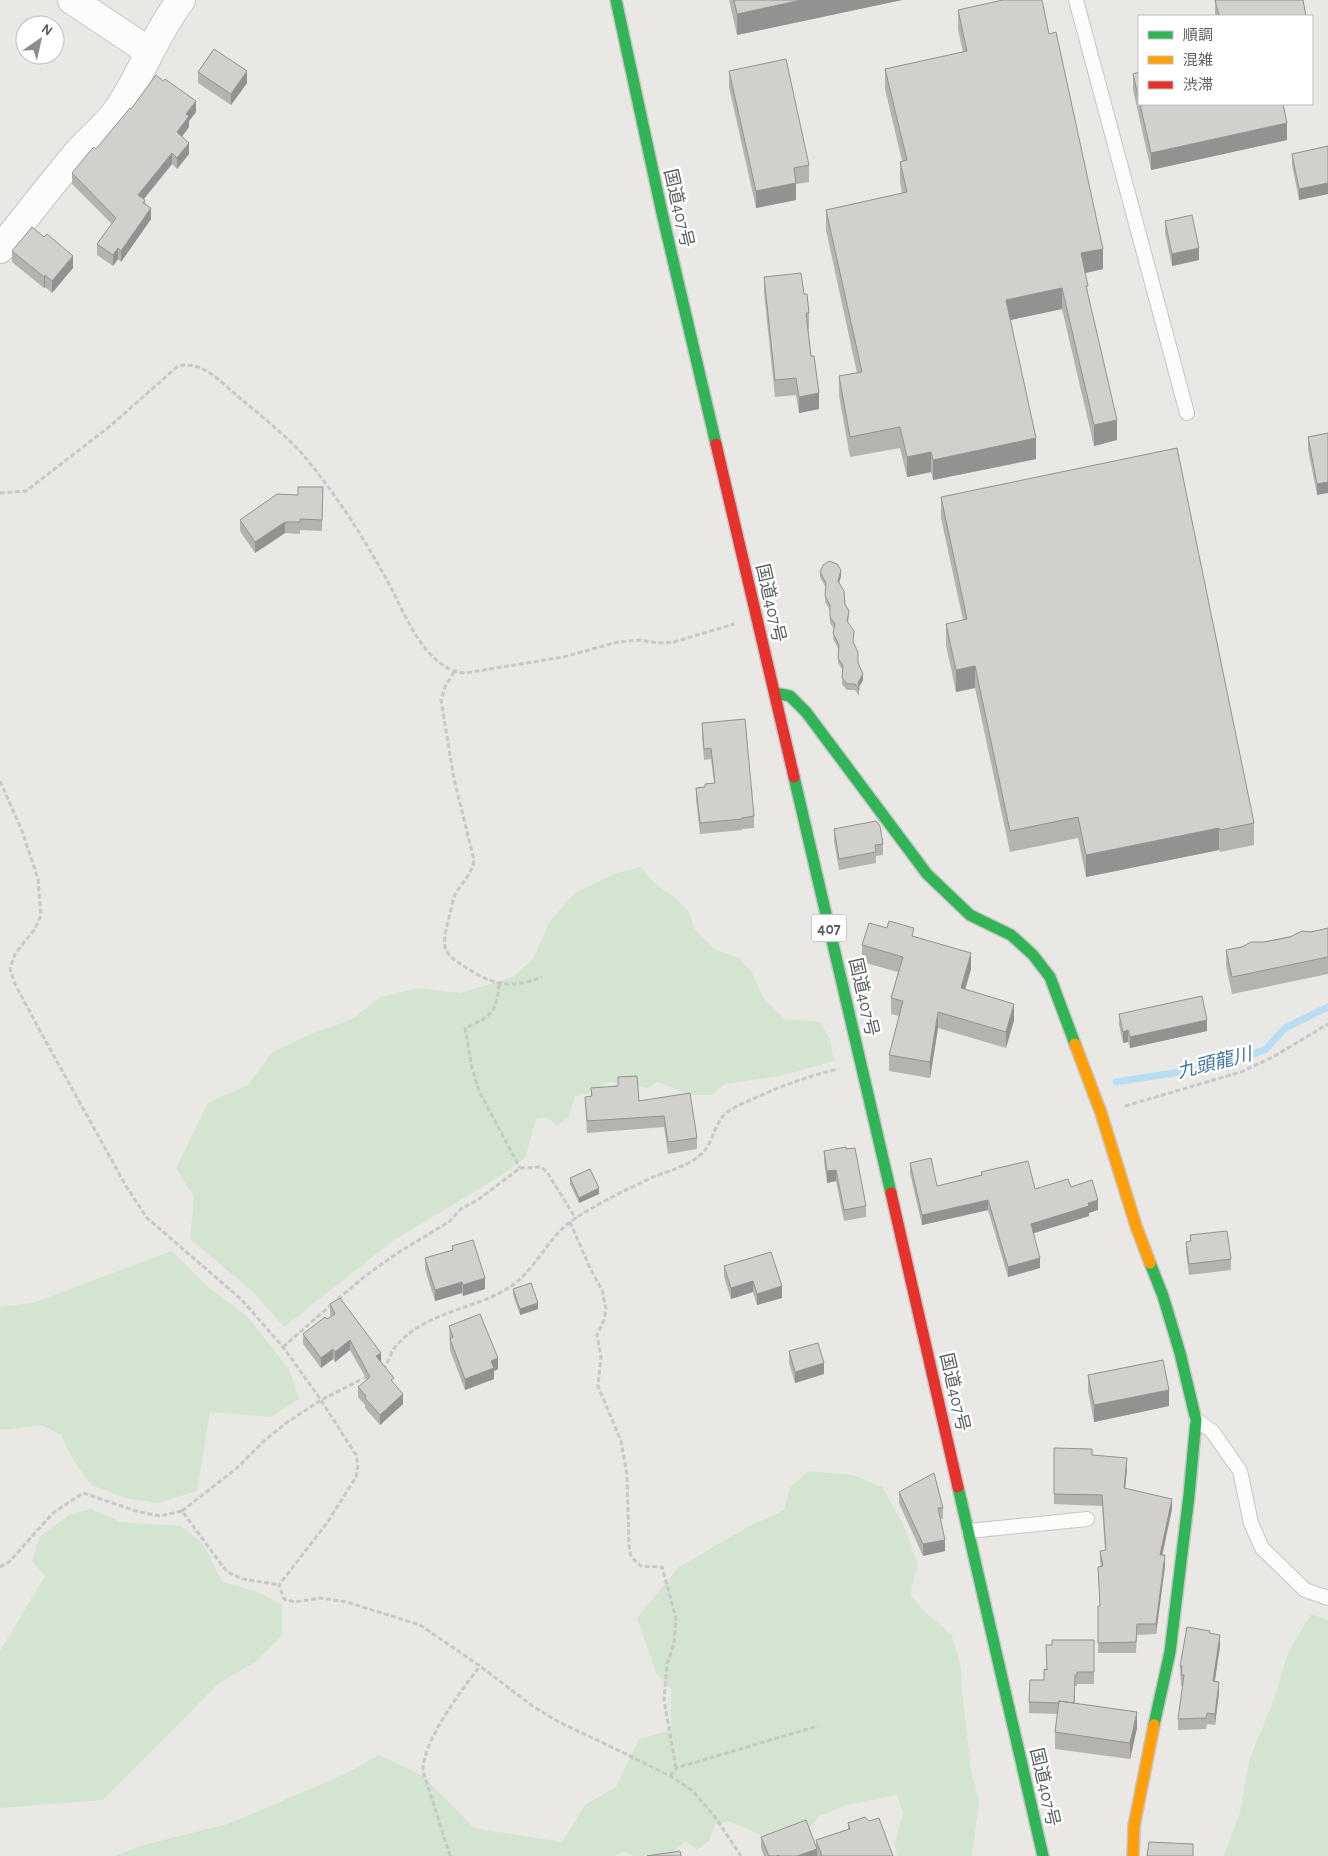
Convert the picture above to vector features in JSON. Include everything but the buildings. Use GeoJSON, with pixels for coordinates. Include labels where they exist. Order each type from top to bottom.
{"type":"FeatureCollection","features":[{"type":"Feature","properties":{"kind":"main road","name":"国道407号"},"geometry":{"type":"LineString","coordinates":[[616,0],[662,213],[862,1064],[1043,1856]]}},
{"type":"Feature","properties":{"kind":"main road"},"geometry":{"type":"LineString","coordinates":[[775,693],[790,696],[806,712],[926,874],[970,915],[1011,935],[1033,955],[1050,977],[1101,1113],[1136,1226],[1163,1296],[1180,1353],[1196,1420],[1185,1535],[1170,1652],[1142,1778],[1134,1826],[1133,1856]]}},
{"type":"Feature","properties":{"kind":"street"},"geometry":{"type":"LineString","coordinates":[[72,0],[150,52]]}},
{"type":"Feature","properties":{"kind":"street"},"geometry":{"type":"LineString","coordinates":[[0,249],[80,151],[115,114],[182,0]]}},
{"type":"Feature","properties":{"kind":"lane"},"geometry":{"type":"LineString","coordinates":[[1076,0],[1187,413]]}},
{"type":"Feature","properties":{"kind":"lane"},"geometry":{"type":"LineString","coordinates":[[1196,1420],[1212,1431],[1240,1472],[1251,1523],[1262,1548],[1306,1590],[1328,1598]]}},
{"type":"Feature","properties":{"kind":"lane"},"geometry":{"type":"LineString","coordinates":[[969,1531],[1087,1519]]}},
{"type":"Feature","properties":{"kind":"path"},"geometry":{"type":"LineString","coordinates":[[0,494],[26,491],[108,427],[177,367],[189,364],[198,366],[216,378],[283,435],[312,465],[362,539],[387,581],[412,630],[429,653],[454,672],[465,673],[563,657],[618,642],[640,640],[658,643],[674,642],[757,618]]}},
{"type":"Feature","properties":{"kind":"path"},"geometry":{"type":"LineString","coordinates":[[454,672],[445,687],[441,700],[454,779],[474,860],[473,870],[455,894],[444,936],[444,949],[450,957],[499,984],[524,984],[542,977]]}},
{"type":"Feature","properties":{"kind":"path"},"geometry":{"type":"LineString","coordinates":[[0,781],[22,831],[38,878],[41,916],[34,930],[15,954],[10,969],[15,984],[126,1186],[146,1218],[241,1299],[282,1347],[322,1400],[356,1454],[358,1465],[356,1477],[327,1523],[279,1585]]}},
{"type":"Feature","properties":{"kind":"path"},"geometry":{"type":"LineString","coordinates":[[499,984],[498,998],[494,1010],[484,1019],[465,1028],[472,1068],[479,1091],[520,1168]]}},
{"type":"Feature","properties":{"kind":"path"},"geometry":{"type":"LineString","coordinates":[[1101,1113],[1241,1072],[1273,1057],[1328,1024]]}},
{"type":"Feature","properties":{"kind":"path"},"geometry":{"type":"LineString","coordinates":[[378,1372],[386,1368],[394,1348],[414,1330],[444,1314],[506,1290],[529,1269],[559,1232],[570,1222],[624,1191],[692,1161],[704,1153],[712,1139],[717,1124],[727,1112],[784,1085],[815,1075],[862,1064]]}},
{"type":"Feature","properties":{"kind":"path"},"geometry":{"type":"LineString","coordinates":[[282,1347],[364,1277],[396,1254],[450,1221],[461,1209],[479,1199],[520,1168],[541,1167],[547,1172],[576,1218]]}},
{"type":"Feature","properties":{"kind":"path"},"geometry":{"type":"LineString","coordinates":[[570,1222],[602,1290],[606,1309],[604,1320],[597,1335],[601,1357],[598,1386],[621,1441],[627,1475],[631,1557],[641,1566],[662,1567],[676,1618],[674,1644],[667,1664],[664,1700],[676,1768]]}},
{"type":"Feature","properties":{"kind":"path"},"geometry":{"type":"LineString","coordinates":[[0,1567],[9,1562],[53,1513],[83,1493],[136,1511],[160,1516],[182,1511],[237,1468],[266,1439],[289,1421],[322,1400],[370,1376]]}},
{"type":"Feature","properties":{"kind":"path"},"geometry":{"type":"LineString","coordinates":[[182,1511],[227,1572],[243,1579],[279,1585]]}},
{"type":"Feature","properties":{"kind":"path"},"geometry":{"type":"LineString","coordinates":[[279,1585],[284,1599],[295,1602],[321,1598],[347,1602],[420,1626],[480,1666],[531,1705],[557,1722],[670,1776],[692,1790],[715,1817],[740,1856]]}},
{"type":"Feature","properties":{"kind":"path"},"geometry":{"type":"LineString","coordinates":[[450,1856],[423,1771],[423,1760],[430,1743],[453,1704],[480,1666]]}},
{"type":"Feature","properties":{"kind":"path"},"geometry":{"type":"LineString","coordinates":[[670,1776],[676,1768],[818,1726]]}},
{"type":"Feature","properties":{"kind":"green space"},"geometry":{"type":"Polygon","coordinates":[[[640,867],[658,887],[674,896],[689,912],[694,928],[714,949],[739,958],[751,971],[764,999],[784,1019],[820,1022],[830,1039],[834,1061],[780,1076],[725,1084],[712,1095],[689,1095],[658,1082],[648,1088],[610,1082],[589,1093],[575,1096],[569,1116],[558,1126],[546,1117],[536,1119],[525,1158],[499,1177],[391,1242],[284,1327],[252,1291],[190,1239],[194,1197],[176,1168],[208,1103],[248,1085],[273,1052],[311,1034],[350,1020],[381,997],[418,988],[460,993],[513,977],[533,959],[550,921],[575,893],[614,874],[640,867]]]}},
{"type":"Feature","properties":{"kind":"green space"},"geometry":{"type":"Polygon","coordinates":[[[172,1251],[209,1288],[246,1315],[289,1369],[299,1399],[271,1417],[210,1412],[197,1491],[157,1503],[125,1498],[91,1485],[73,1460],[61,1435],[42,1425],[0,1430],[0,1307],[33,1303],[172,1251]]]}},
{"type":"Feature","properties":{"kind":"green space"},"geometry":{"type":"Polygon","coordinates":[[[809,1471],[853,1475],[882,1487],[902,1522],[918,1565],[910,1594],[924,1611],[952,1635],[961,1668],[971,1771],[979,1801],[972,1856],[897,1856],[894,1845],[903,1813],[897,1795],[847,1805],[819,1816],[811,1827],[766,1837],[729,1821],[715,1824],[709,1841],[697,1850],[686,1841],[668,1856],[634,1856],[624,1852],[614,1856],[116,1856],[140,1846],[228,1824],[343,1775],[379,1755],[423,1776],[474,1828],[562,1842],[585,1805],[616,1787],[639,1739],[671,1730],[671,1688],[656,1673],[637,1618],[679,1567],[748,1527],[784,1510],[790,1487],[809,1471]]]}},
{"type":"Feature","properties":{"kind":"green space"},"geometry":{"type":"Polygon","coordinates":[[[91,1509],[121,1522],[181,1526],[202,1543],[223,1582],[258,1592],[282,1605],[282,1635],[257,1661],[219,1683],[103,1800],[0,1808],[0,1651],[45,1576],[32,1561],[40,1537],[69,1515],[91,1509]]]}},
{"type":"Feature","properties":{"kind":"green space"},"geometry":{"type":"Polygon","coordinates":[[[1311,1614],[1328,1620],[1328,1856],[1224,1856],[1240,1812],[1250,1758],[1273,1702],[1288,1653],[1311,1614]]]}},
{"type":"Feature","properties":{"kind":"waterway","name":"九頭龍川"},"geometry":{"type":"LineString","coordinates":[[1116,1082],[1212,1067],[1246,1057],[1266,1049],[1285,1028],[1328,1007]]}},
{"type":"Feature","properties":{"kind":"traffic: fast"},"geometry":{"type":"LineString","coordinates":[[616,0],[662,213],[716,444]]}},
{"type":"Feature","properties":{"kind":"traffic: fast"},"geometry":{"type":"LineString","coordinates":[[775,693],[790,696],[806,712],[927,874],[970,915],[1011,935],[1033,955],[1050,977],[1075,1044]]}},
{"type":"Feature","properties":{"kind":"traffic: fast"},"geometry":{"type":"LineString","coordinates":[[794,777],[891,1193]]}},
{"type":"Feature","properties":{"kind":"traffic: fast"},"geometry":{"type":"LineString","coordinates":[[1150,1263],[1163,1296],[1180,1353],[1196,1420],[1189,1496],[1170,1652],[1154,1725]]}},
{"type":"Feature","properties":{"kind":"traffic: fast"},"geometry":{"type":"LineString","coordinates":[[958,1487],[1043,1856]]}},
{"type":"Feature","properties":{"kind":"traffic: slow"},"geometry":{"type":"LineString","coordinates":[[1075,1044],[1101,1113],[1136,1226],[1150,1263]]}},
{"type":"Feature","properties":{"kind":"traffic: slow"},"geometry":{"type":"LineString","coordinates":[[1133,1856],[1134,1826],[1154,1725]]}},
{"type":"Feature","properties":{"kind":"traffic: jam"},"geometry":{"type":"LineString","coordinates":[[716,444],[794,777]]}},
{"type":"Feature","properties":{"kind":"traffic: jam"},"geometry":{"type":"LineString","coordinates":[[891,1193],[958,1487]]}}]}
